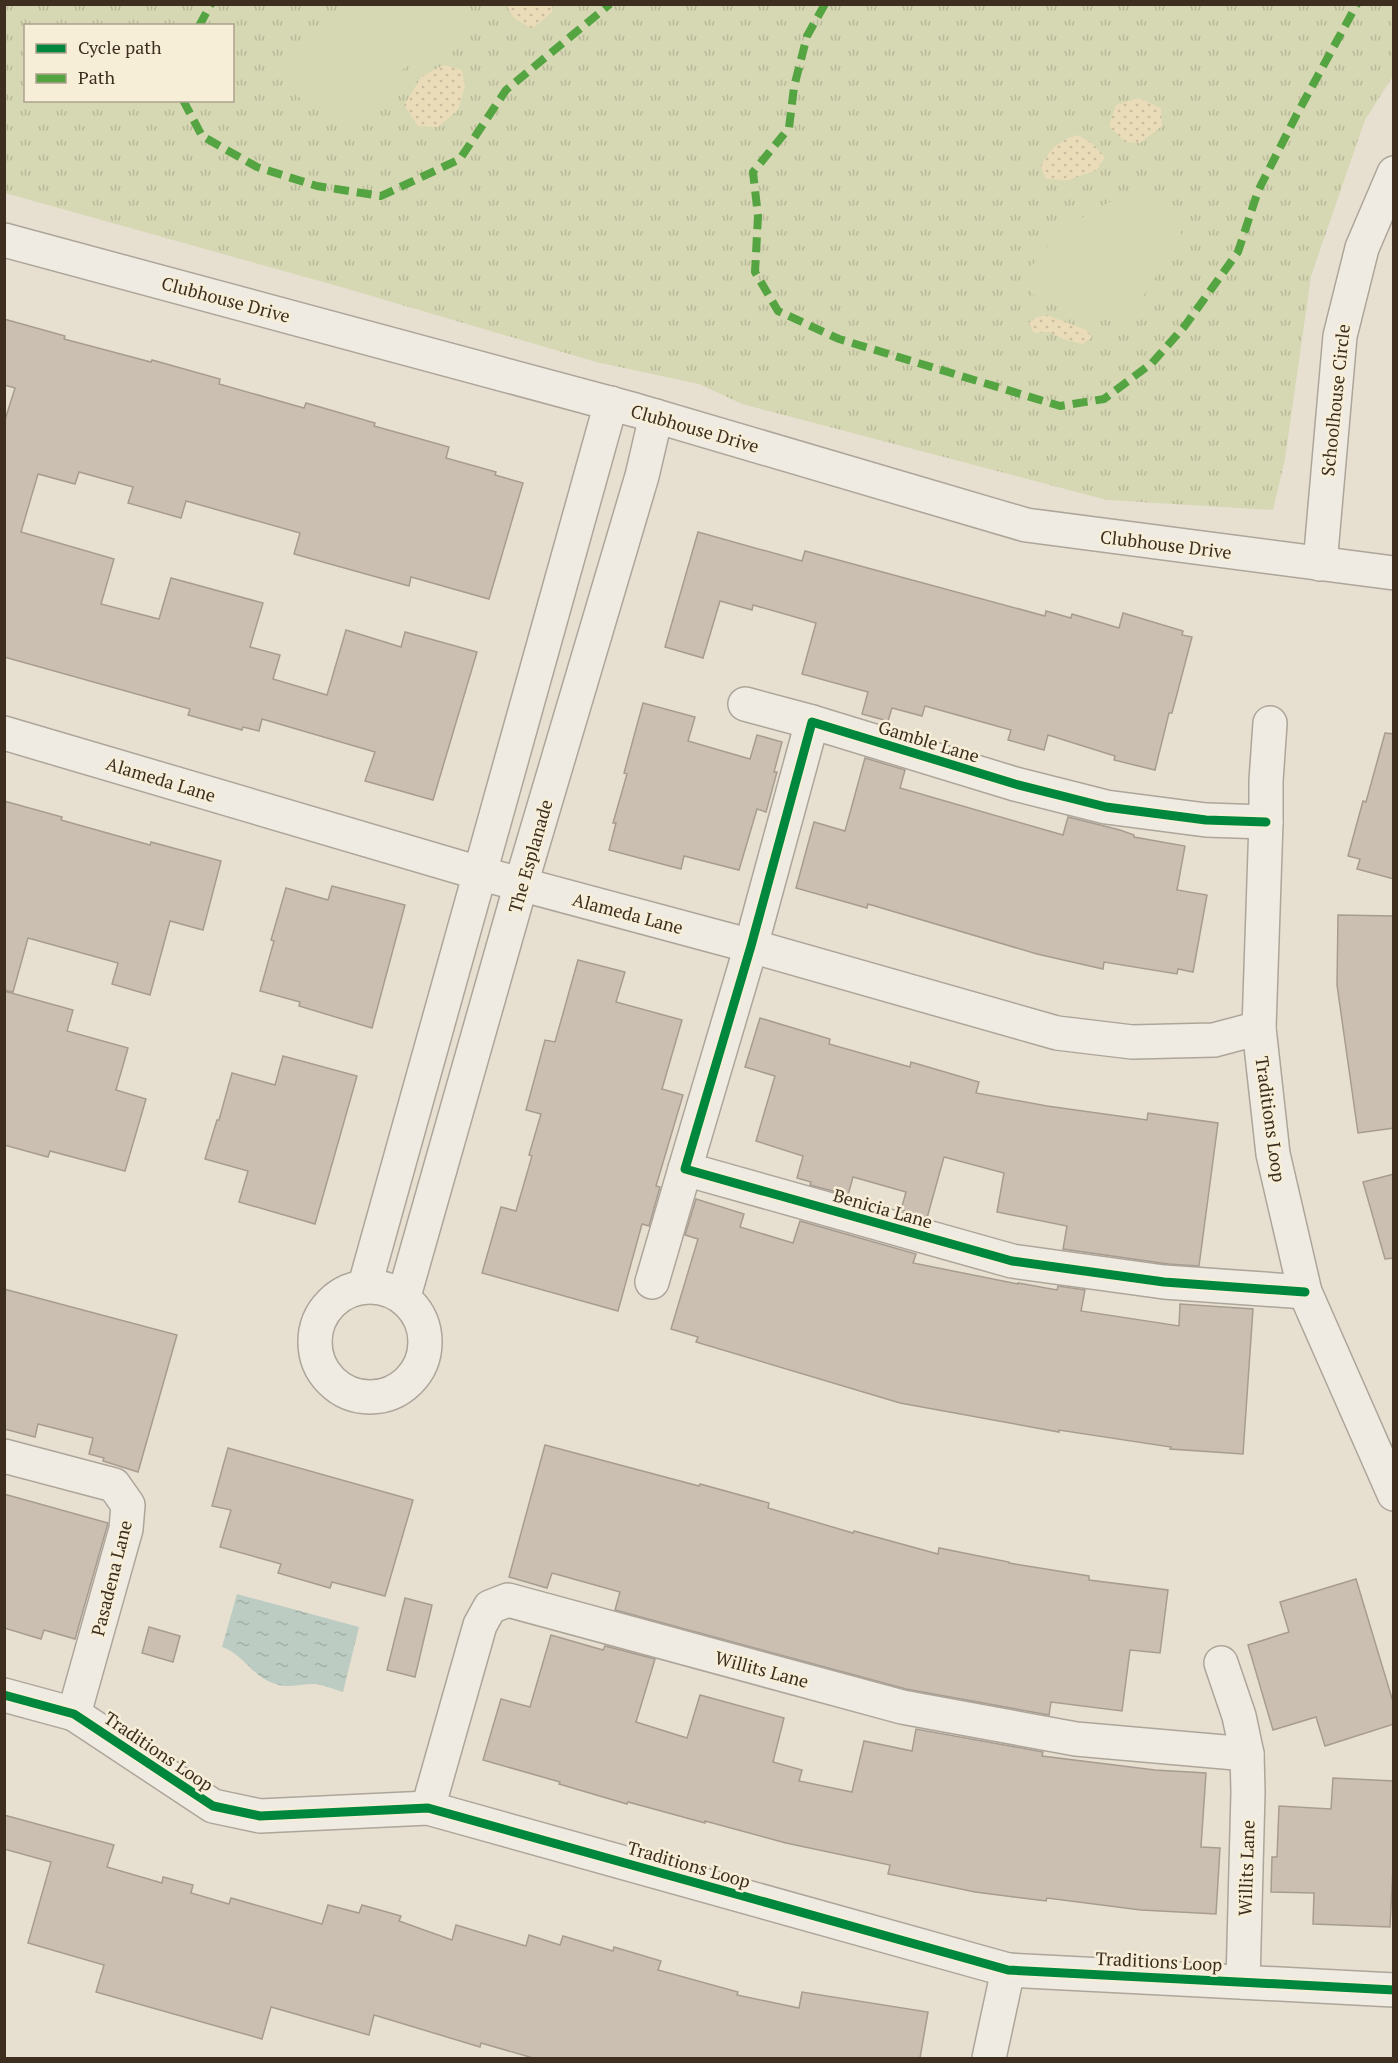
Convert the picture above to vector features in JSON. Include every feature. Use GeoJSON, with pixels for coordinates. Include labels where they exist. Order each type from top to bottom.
{"type":"FeatureCollection","features":[{"type":"Feature","properties":{"kind":"street","name":"Schoolhouse Circle"},"geometry":{"type":"LineString","coordinates":[[1320,564],[1340,336],[1362,248],[1394,173]]}},
{"type":"Feature","properties":{"kind":"street","name":"Clubhouse Drive"},"geometry":{"type":"LineString","coordinates":[[4,240],[611,403],[1026,525],[1394,573]]}},
{"type":"Feature","properties":{"kind":"street"},"geometry":{"type":"LineString","coordinates":[[365,1285],[611,403]]}},
{"type":"Feature","properties":{"kind":"street","name":"The Esplanade"},"geometry":{"type":"LineString","coordinates":[[404,1296],[521,884],[621,547],[656,416]]}},
{"type":"Feature","properties":{"kind":"street"},"geometry":{"type":"LineString","coordinates":[[573,534],[621,547]]}},
{"type":"Feature","properties":{"kind":"street","name":"Gamble Lane"},"geometry":{"type":"LineString","coordinates":[[745,704],[1015,784],[1106,807],[1206,820],[1266,822]]}},
{"type":"Feature","properties":{"kind":"street"},"geometry":{"type":"LineString","coordinates":[[652,1282],[751,946],[812,722]]}},
{"type":"Feature","properties":{"kind":"street","name":"Traditions Loop"},"geometry":{"type":"LineString","coordinates":[[1269,723],[1259,1028],[1273,1154],[1305,1292],[1394,1494]]}},
{"type":"Feature","properties":{"kind":"street","name":"Alameda Lane"},"geometry":{"type":"LineString","coordinates":[[4,733],[479,873],[751,946],[1057,1033],[1132,1042],[1214,1040],[1259,1028]]}},
{"type":"Feature","properties":{"kind":"street","name":"Benicia Lane"},"geometry":{"type":"LineString","coordinates":[[685,1169],[1012,1261],[1164,1282],[1305,1292]]}},
{"type":"Feature","properties":{"kind":"street"},"geometry":{"type":"LineString","coordinates":[[365,1285],[404,1296],[422,1318],[426,1346],[417,1373],[396,1392],[368,1398],[341,1390],[321,1370],[314,1343],[320,1316],[338,1294],[365,1285]]}},
{"type":"Feature","properties":{"kind":"street","name":"Pasadena Lane"},"geometry":{"type":"LineString","coordinates":[[4,1456],[114,1485],[128,1504],[126,1529],[74,1714]]}},
{"type":"Feature","properties":{"kind":"street","name":"Willits Lane"},"geometry":{"type":"LineString","coordinates":[[428,1808],[480,1626],[490,1607],[508,1600],[902,1707],[1076,1739],[1247,1754]]}},
{"type":"Feature","properties":{"kind":"street","name":"Willits Lane"},"geometry":{"type":"LineString","coordinates":[[1221,1663],[1239,1716],[1247,1754],[1243,1982]]}},
{"type":"Feature","properties":{"kind":"street","name":"Traditions Loop"},"geometry":{"type":"LineString","coordinates":[[4,1695],[74,1714],[213,1806],[260,1816],[428,1808],[1008,1970],[1394,1990]]}},
{"type":"Feature","properties":{"kind":"street"},"geometry":{"type":"LineString","coordinates":[[989,2058],[1008,1970]]}},
{"type":"Feature","properties":{"kind":"green space"},"geometry":{"type":"Polygon","coordinates":[[[4,5],[1393,5],[1393,76],[1365,120],[1311,276],[1285,459],[1273,510],[1107,500],[742,404],[699,384],[596,362],[341,287],[5,193],[4,5]]]}},
{"type":"Feature","properties":{"kind":"green space"},"geometry":{"type":"Polygon","coordinates":[[[364,5],[468,5],[470,10],[455,39],[401,70],[370,121],[351,126],[324,114],[289,90],[285,63],[309,51],[364,5]]]}},
{"type":"Feature","properties":{"kind":"green space"},"geometry":{"type":"Polygon","coordinates":[[[1128,193],[1151,193],[1166,204],[1186,243],[1160,269],[1148,290],[1133,308],[1111,319],[1091,321],[1080,313],[1031,294],[1025,276],[1046,248],[1083,217],[1128,193]]]}},
{"type":"Feature","properties":{"kind":"sand"},"geometry":{"type":"Polygon","coordinates":[[[506,5],[552,5],[552,12],[532,29],[514,18],[506,5]]]}},
{"type":"Feature","properties":{"kind":"sand"},"geometry":{"type":"Polygon","coordinates":[[[444,65],[462,70],[465,86],[458,110],[438,127],[418,126],[404,105],[422,76],[444,65]]]}},
{"type":"Feature","properties":{"kind":"sand"},"geometry":{"type":"Polygon","coordinates":[[[1139,98],[1161,108],[1162,126],[1140,143],[1125,142],[1109,126],[1116,105],[1139,98]]]}},
{"type":"Feature","properties":{"kind":"sand"},"geometry":{"type":"Polygon","coordinates":[[[1078,135],[1093,144],[1105,157],[1097,170],[1068,180],[1046,179],[1041,166],[1048,154],[1060,143],[1078,135]]]}},
{"type":"Feature","properties":{"kind":"sand"},"geometry":{"type":"Polygon","coordinates":[[[1047,315],[1086,330],[1092,337],[1083,344],[1066,340],[1049,332],[1034,333],[1029,323],[1037,317],[1047,315]]]}},
{"type":"Feature","properties":{"kind":"water"},"geometry":{"type":"Polygon","coordinates":[[[237,1594],[359,1627],[343,1692],[316,1684],[288,1686],[276,1684],[257,1674],[235,1654],[222,1647],[237,1594]]]}},
{"type":"Feature","properties":{"kind":"building"},"geometry":{"type":"Polygon","coordinates":[[[4,319],[65,336],[64,339],[220,379],[219,384],[304,408],[306,403],[375,423],[374,426],[449,447],[446,458],[496,472],[495,475],[523,483],[489,599],[411,577],[409,586],[294,554],[300,533],[186,501],[181,518],[128,503],[133,487],[79,472],[75,484],[38,474],[21,532],[114,559],[101,604],[159,619],[171,578],[263,603],[250,647],[280,655],[273,679],[327,695],[346,630],[401,647],[405,632],[477,652],[433,800],[365,781],[375,752],[262,719],[259,731],[243,727],[242,730],[188,715],[190,709],[4,657],[4,423],[15,388],[4,385],[4,319]]]}},
{"type":"Feature","properties":{"kind":"building"},"geometry":{"type":"Polygon","coordinates":[[[698,532],[802,561],[805,551],[1045,616],[1046,611],[1071,618],[1072,614],[1119,628],[1123,613],[1183,631],[1182,635],[1192,637],[1155,770],[1114,760],[1115,756],[1048,735],[1044,750],[1008,740],[1011,730],[925,706],[922,716],[892,708],[888,721],[862,714],[868,692],[802,674],[816,623],[753,605],[752,610],[720,601],[703,658],[665,647],[698,532]]]}},
{"type":"Feature","properties":{"kind":"building"},"geometry":{"type":"Polygon","coordinates":[[[643,703],[695,717],[688,741],[750,759],[757,735],[782,742],[774,772],[777,772],[766,812],[757,809],[739,870],[684,856],[681,869],[609,850],[616,823],[613,823],[627,774],[624,773],[643,703]]]}},
{"type":"Feature","properties":{"kind":"building"},"geometry":{"type":"Polygon","coordinates":[[[1385,733],[1394,734],[1394,879],[1357,869],[1360,859],[1348,856],[1385,733]]]}},
{"type":"Feature","properties":{"kind":"building"},"geometry":{"type":"Polygon","coordinates":[[[865,758],[905,770],[900,788],[1063,835],[1068,817],[1120,830],[1134,837],[1185,846],[1177,890],[1207,895],[1193,972],[1178,969],[1177,974],[1104,962],[1103,969],[1037,954],[868,904],[867,908],[796,888],[814,822],[845,831],[865,758]]]}},
{"type":"Feature","properties":{"kind":"building"},"geometry":{"type":"Polygon","coordinates":[[[4,801],[150,845],[151,842],[221,861],[203,930],[170,921],[150,995],[112,984],[118,963],[28,938],[13,992],[4,990],[4,801]]]}},
{"type":"Feature","properties":{"kind":"building"},"geometry":{"type":"Polygon","coordinates":[[[332,886],[405,905],[372,1028],[299,1006],[300,1002],[260,991],[274,941],[271,940],[286,888],[328,900],[332,886]]]}},
{"type":"Feature","properties":{"kind":"building"},"geometry":{"type":"Polygon","coordinates":[[[1338,915],[1394,916],[1394,1128],[1358,1133],[1337,985],[1338,915]]]}},
{"type":"Feature","properties":{"kind":"building"},"geometry":{"type":"Polygon","coordinates":[[[578,960],[625,972],[616,1002],[682,1020],[662,1089],[683,1095],[656,1186],[660,1187],[649,1226],[642,1224],[618,1311],[482,1273],[501,1207],[516,1211],[541,1114],[526,1110],[545,1040],[555,1042],[578,960]]]}},
{"type":"Feature","properties":{"kind":"building"},"geometry":{"type":"Polygon","coordinates":[[[4,991],[73,1010],[67,1031],[128,1048],[116,1090],[146,1099],[125,1171],[50,1151],[48,1157],[4,1145],[4,991]]]}},
{"type":"Feature","properties":{"kind":"building"},"geometry":{"type":"Polygon","coordinates":[[[760,1018],[830,1039],[829,1044],[910,1067],[911,1062],[979,1082],[976,1093],[1147,1120],[1148,1113],[1218,1123],[1199,1266],[1168,1264],[1063,1249],[1067,1226],[997,1212],[1004,1173],[944,1157],[927,1218],[901,1210],[906,1192],[853,1177],[848,1195],[810,1185],[811,1182],[797,1178],[803,1156],[756,1141],[775,1076],[745,1067],[760,1018]]]}},
{"type":"Feature","properties":{"kind":"building"},"geometry":{"type":"Polygon","coordinates":[[[283,1056],[357,1076],[315,1224],[239,1202],[248,1171],[205,1159],[232,1073],[275,1085],[283,1056]]]}},
{"type":"Feature","properties":{"kind":"building"},"geometry":{"type":"Polygon","coordinates":[[[1394,1174],[1394,1258],[1385,1259],[1363,1182],[1394,1174]]]}},
{"type":"Feature","properties":{"kind":"building"},"geometry":{"type":"Polygon","coordinates":[[[696,1199],[744,1214],[740,1227],[793,1243],[800,1221],[916,1254],[913,1263],[1018,1284],[1057,1290],[1058,1286],[1085,1290],[1081,1311],[1179,1326],[1180,1304],[1253,1309],[1243,1454],[1170,1449],[1171,1447],[1059,1430],[1059,1432],[900,1403],[696,1342],[698,1337],[671,1329],[698,1239],[685,1235],[696,1199]]]}},
{"type":"Feature","properties":{"kind":"building"},"geometry":{"type":"Polygon","coordinates":[[[4,1289],[177,1335],[138,1472],[89,1454],[93,1438],[38,1424],[35,1437],[4,1429],[4,1289]]]}},
{"type":"Feature","properties":{"kind":"building"},"geometry":{"type":"Polygon","coordinates":[[[545,1445],[769,1503],[768,1508],[853,1533],[854,1531],[938,1554],[939,1548],[1009,1563],[1089,1576],[1089,1580],[1168,1590],[1160,1653],[1130,1650],[1122,1711],[1051,1702],[1049,1715],[906,1689],[615,1610],[620,1592],[552,1573],[547,1588],[509,1577],[545,1445]]]}},
{"type":"Feature","properties":{"kind":"building"},"geometry":{"type":"Polygon","coordinates":[[[228,1448],[413,1500],[385,1596],[332,1582],[330,1588],[278,1573],[281,1564],[220,1547],[231,1510],[212,1506],[228,1448]]]}},
{"type":"Feature","properties":{"kind":"building"},"geometry":{"type":"Polygon","coordinates":[[[4,1494],[108,1523],[75,1639],[44,1630],[41,1639],[4,1628],[4,1494]]]}},
{"type":"Feature","properties":{"kind":"building"},"geometry":{"type":"Polygon","coordinates":[[[1356,1579],[1394,1705],[1394,1724],[1325,1746],[1316,1717],[1273,1730],[1248,1645],[1289,1632],[1280,1602],[1356,1579]]]}},
{"type":"Feature","properties":{"kind":"building"},"geometry":{"type":"Polygon","coordinates":[[[405,1598],[432,1605],[415,1677],[387,1670],[405,1598]]]}},
{"type":"Feature","properties":{"kind":"building"},"geometry":{"type":"Polygon","coordinates":[[[149,1627],[180,1636],[173,1662],[142,1653],[149,1627]]]}},
{"type":"Feature","properties":{"kind":"building"},"geometry":{"type":"Polygon","coordinates":[[[551,1635],[603,1650],[605,1646],[655,1659],[636,1722],[687,1738],[700,1695],[784,1718],[773,1762],[802,1770],[799,1781],[852,1792],[864,1741],[912,1751],[916,1729],[1043,1752],[1042,1756],[1155,1770],[1206,1773],[1201,1847],[1220,1848],[1216,1914],[1141,1910],[1047,1898],[1046,1901],[975,1892],[888,1874],[890,1865],[786,1843],[628,1802],[627,1804],[483,1760],[501,1699],[530,1707],[551,1635]]]}},
{"type":"Feature","properties":{"kind":"building"},"geometry":{"type":"Polygon","coordinates":[[[1333,1778],[1394,1781],[1394,1847],[1390,1927],[1313,1924],[1314,1893],[1271,1892],[1272,1857],[1277,1857],[1279,1806],[1331,1809],[1333,1778]]]}},
{"type":"Feature","properties":{"kind":"building"},"geometry":{"type":"Polygon","coordinates":[[[4,1815],[114,1845],[107,1867],[162,1883],[163,1877],[193,1885],[191,1893],[229,1904],[231,1898],[322,1924],[328,1905],[359,1913],[362,1905],[401,1916],[399,1921],[452,1940],[456,1925],[526,1946],[529,1935],[560,1945],[563,1936],[613,1951],[614,1947],[661,1961],[658,1970],[738,1992],[737,1995],[799,2008],[802,1992],[928,2012],[920,2058],[533,2058],[481,2043],[480,2047],[374,2015],[369,2035],[271,2007],[262,2039],[96,1992],[104,1965],[28,1943],[51,1862],[4,1849],[4,1815]]]}},
{"type":"Feature","properties":{"kind":"marked path"},"geometry":{"type":"LineString","coordinates":[[200,24],[211,4]]}},
{"type":"Feature","properties":{"kind":"marked path"},"geometry":{"type":"LineString","coordinates":[[184,102],[202,136],[257,167],[317,186],[381,196],[460,159],[506,90],[610,4]]}},
{"type":"Feature","properties":{"kind":"marked path"},"geometry":{"type":"LineString","coordinates":[[825,4],[807,36],[794,87],[789,128],[753,172],[758,216],[755,272],[778,311],[839,339],[1060,406],[1104,399],[1152,363],[1184,327],[1238,252],[1258,191],[1357,4]]}},
{"type":"Feature","properties":{"kind":"cycle path"},"geometry":{"type":"LineString","coordinates":[[1266,822],[1206,820],[1106,807],[1015,784],[812,722],[751,946],[685,1169],[1012,1261],[1164,1282],[1305,1292]]}},
{"type":"Feature","properties":{"kind":"cycle path"},"geometry":{"type":"LineString","coordinates":[[4,1695],[74,1714],[213,1806],[260,1816],[428,1808],[1008,1970],[1394,1990]]}}]}
